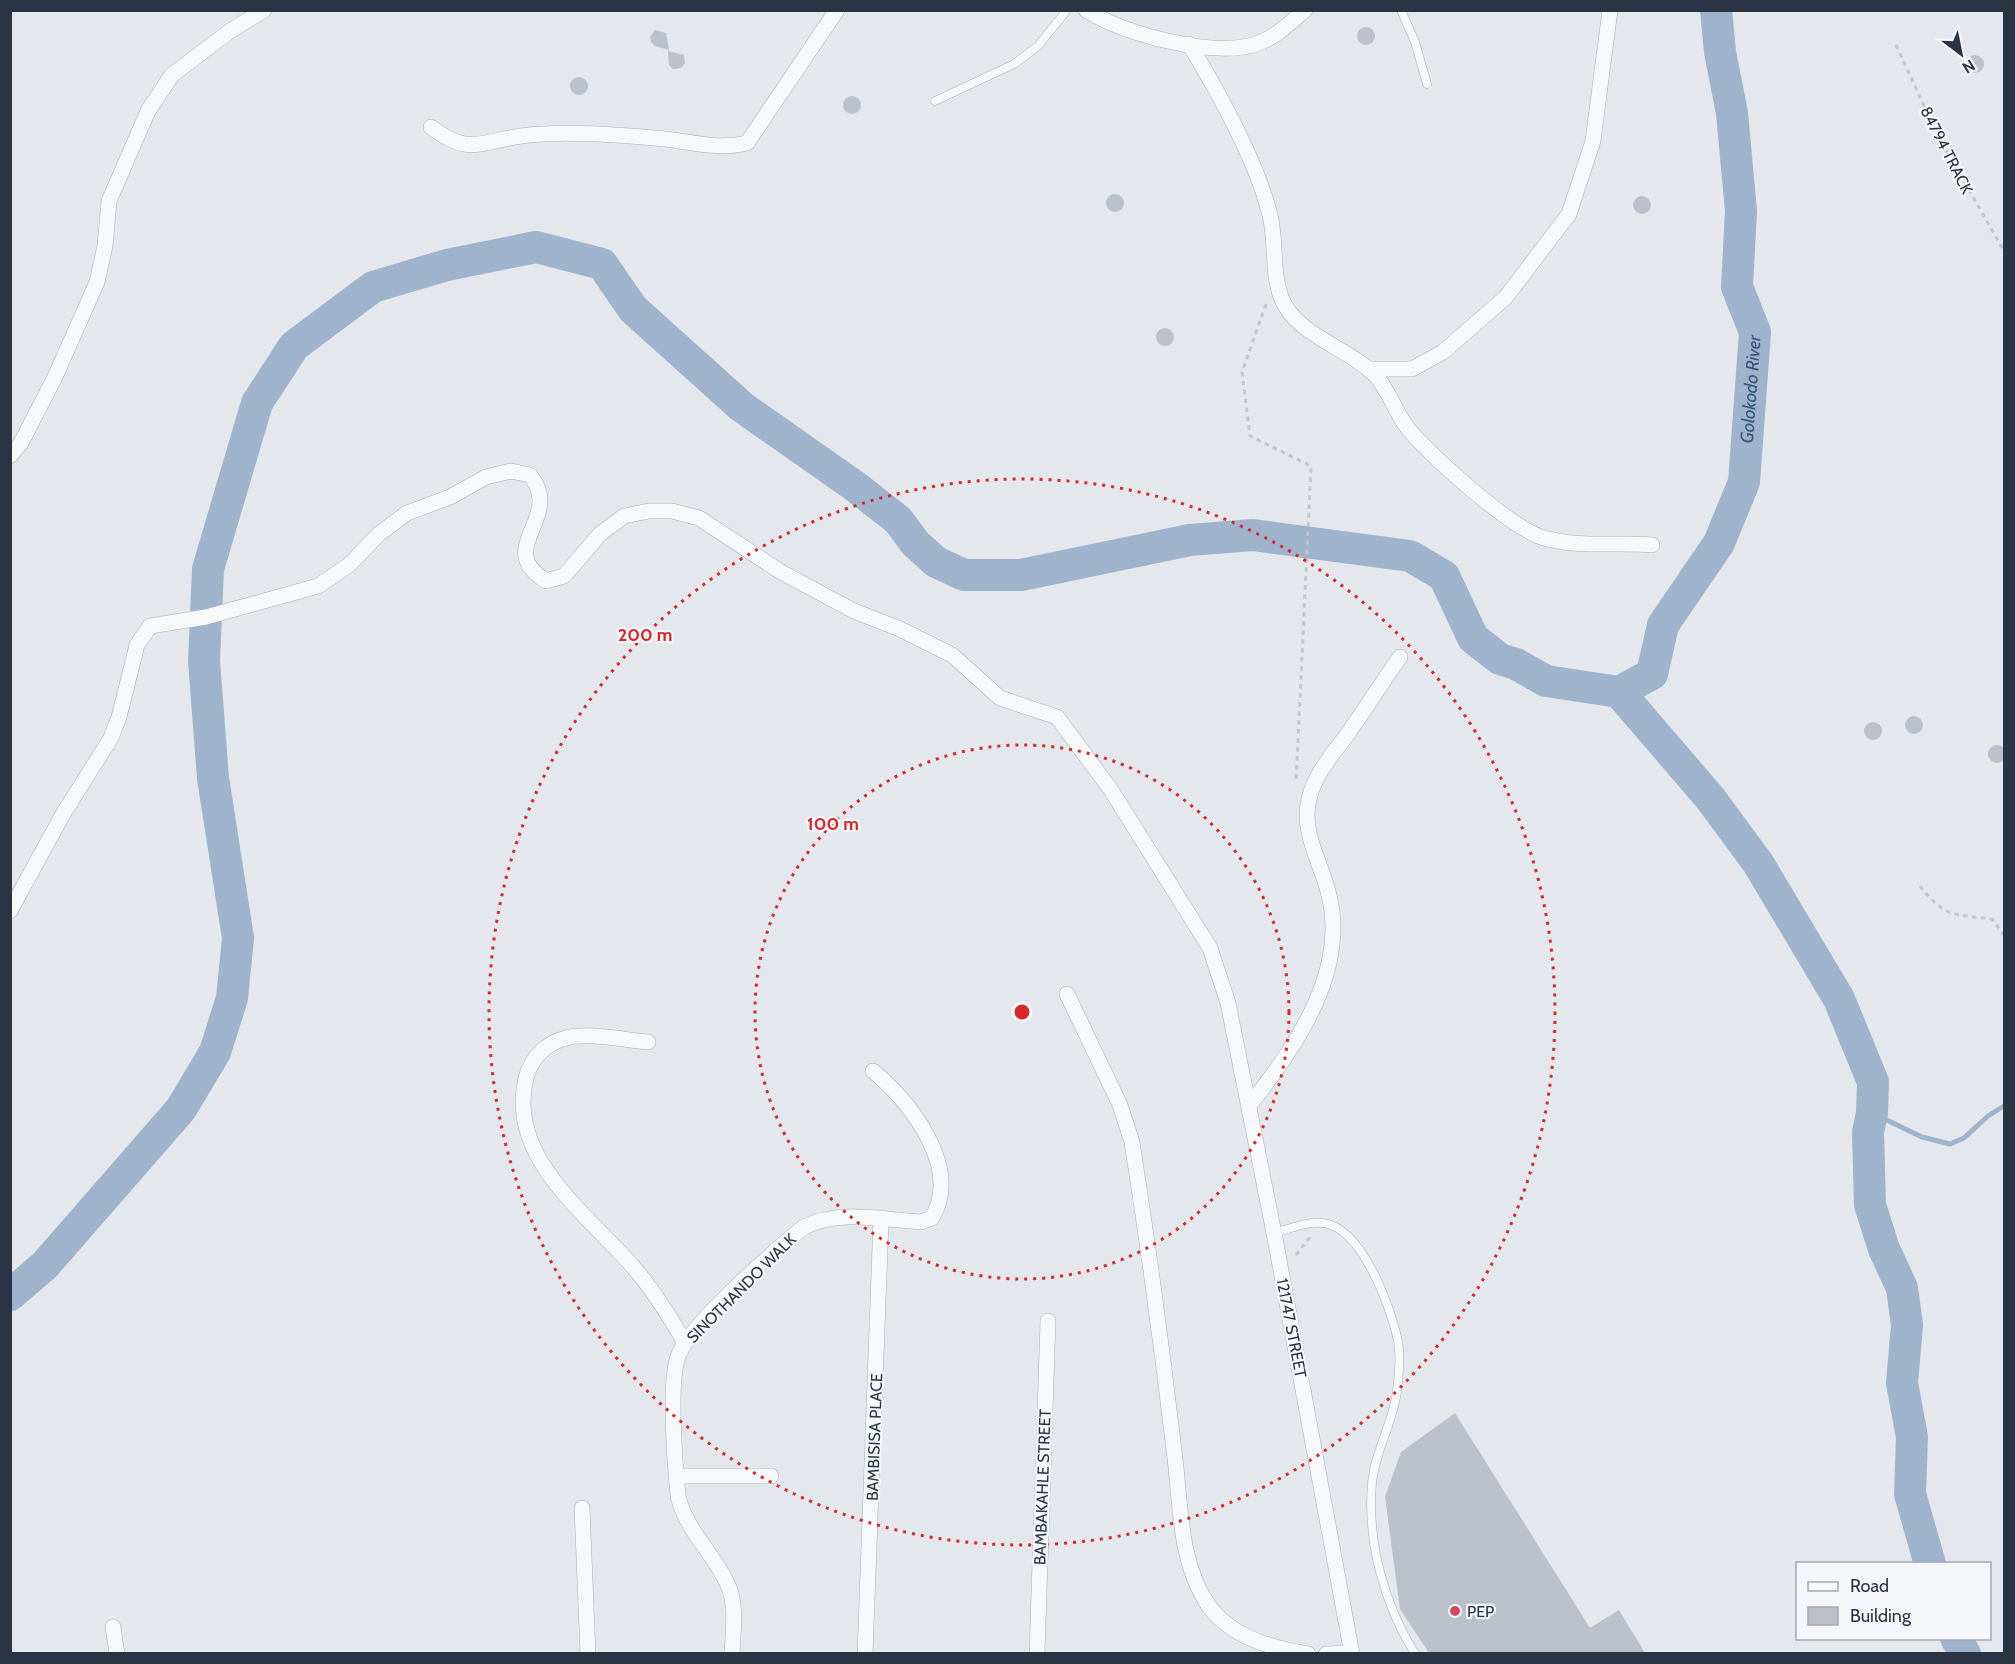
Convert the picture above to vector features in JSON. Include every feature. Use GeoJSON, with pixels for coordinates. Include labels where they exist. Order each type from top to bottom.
{"type":"FeatureCollection","features":[{"type":"Feature","properties":{"kind":"street"},"geometry":{"type":"LineString","coordinates":[[10,456],[21,443],[55,377],[97,282],[105,246],[109,201],[148,111],[172,75],[230,30],[264,10]]}},
{"type":"Feature","properties":{"kind":"street"},"geometry":{"type":"LineString","coordinates":[[430,127],[448,140],[464,145],[477,145],[523,135],[658,139],[711,146],[747,143],[837,10]]}},
{"type":"Feature","properties":{"kind":"street"},"geometry":{"type":"LineString","coordinates":[[1086,10],[1125,29],[1168,42],[1234,47],[1254,45],[1270,38],[1305,10]]}},
{"type":"Feature","properties":{"kind":"street"},"geometry":{"type":"LineString","coordinates":[[1368,369],[1412,369],[1426,364],[1443,352],[1506,297],[1569,214],[1593,141],[1610,10]]}},
{"type":"Feature","properties":{"kind":"street"},"geometry":{"type":"LineString","coordinates":[[1189,44],[1211,80],[1264,193],[1271,222],[1276,278],[1281,298],[1305,326],[1368,369],[1385,388],[1411,433],[1500,511],[1528,531],[1564,541],[1652,545]]}},
{"type":"Feature","properties":{"kind":"street","name":"121747 STREET"},"geometry":{"type":"LineString","coordinates":[[10,911],[63,814],[111,738],[119,717],[137,645],[150,626],[206,617],[318,586],[349,565],[379,534],[407,513],[450,497],[486,477],[511,471],[530,475],[539,488],[540,504],[526,543],[527,559],[536,574],[546,581],[564,576],[600,534],[624,516],[649,511],[672,511],[699,518],[781,572],[855,611],[900,629],[952,655],[1000,699],[1058,717],[1111,790],[1210,948],[1228,1003],[1249,1106],[1351,1653]]}},
{"type":"Feature","properties":{"kind":"street"},"geometry":{"type":"LineString","coordinates":[[1249,1106],[1293,1048],[1305,1026],[1330,959],[1334,933],[1333,914],[1329,892],[1307,825],[1309,798],[1328,760],[1400,657]]}},
{"type":"Feature","properties":{"kind":"street"},"geometry":{"type":"LineString","coordinates":[[1067,994],[1120,1105],[1132,1142],[1174,1451],[1182,1530],[1192,1568],[1208,1605],[1222,1621],[1244,1636],[1280,1649],[1308,1653]]}},
{"type":"Feature","properties":{"kind":"street"},"geometry":{"type":"LineString","coordinates":[[648,1042],[568,1037],[552,1043],[539,1053],[528,1069],[523,1108],[529,1134],[539,1158],[558,1186],[634,1268],[685,1343]]}},
{"type":"Feature","properties":{"kind":"street","name":"SINOTHANDO WALK"},"geometry":{"type":"LineString","coordinates":[[732,1653],[733,1613],[728,1586],[681,1511],[676,1476],[674,1381],[678,1355],[685,1343],[748,1278],[804,1227],[827,1218],[927,1220],[936,1212],[940,1185],[937,1161],[910,1108],[897,1091],[873,1071]]}},
{"type":"Feature","properties":{"kind":"street","name":"BAMBISISA PLACE"},"geometry":{"type":"LineString","coordinates":[[865,1653],[881,1220]]}},
{"type":"Feature","properties":{"kind":"street","name":"BAMBAKAHLE STREET"},"geometry":{"type":"LineString","coordinates":[[1037,1653],[1048,1321]]}},
{"type":"Feature","properties":{"kind":"street"},"geometry":{"type":"LineString","coordinates":[[676,1476],[771,1476]]}},
{"type":"Feature","properties":{"kind":"street"},"geometry":{"type":"LineString","coordinates":[[582,1508],[588,1653]]}},
{"type":"Feature","properties":{"kind":"street"},"geometry":{"type":"LineString","coordinates":[[113,1627],[117,1653]]}},
{"type":"Feature","properties":{"kind":"street"},"geometry":{"type":"LineString","coordinates":[[1326,1653],[1351,1653]]}},
{"type":"Feature","properties":{"kind":"lane"},"geometry":{"type":"LineString","coordinates":[[935,101],[1014,64],[1038,46],[1066,10]]}},
{"type":"Feature","properties":{"kind":"lane"},"geometry":{"type":"LineString","coordinates":[[1401,10],[1415,42],[1427,84]]}},
{"type":"Feature","properties":{"kind":"lane"},"geometry":{"type":"LineString","coordinates":[[1274,1233],[1307,1224],[1324,1223],[1340,1229],[1353,1240],[1365,1257],[1398,1342],[1397,1393],[1378,1453],[1372,1484],[1373,1507],[1379,1566],[1387,1599],[1395,1620],[1415,1653]]}},
{"type":"Feature","properties":{"kind":"path","name":"84794 TRACK"},"geometry":{"type":"LineString","coordinates":[[1896,45],[1938,136],[1984,220],[2004,251]]}},
{"type":"Feature","properties":{"kind":"path"},"geometry":{"type":"LineString","coordinates":[[1276,278],[1242,372],[1250,436],[1311,466],[1296,779]]}},
{"type":"Feature","properties":{"kind":"path"},"geometry":{"type":"LineString","coordinates":[[1920,886],[1935,905],[1948,914],[1992,919],[2004,935]]}},
{"type":"Feature","properties":{"kind":"path"},"geometry":{"type":"LineString","coordinates":[[1284,1287],[1291,1263],[1299,1248],[1324,1223]]}},
{"type":"Feature","properties":{"kind":"building"},"geometry":{"type":"Polygon","coordinates":[[[1366,27],[1372,30],[1375,36],[1372,42],[1366,45],[1360,42],[1357,36],[1360,30],[1366,27]]]}},
{"type":"Feature","properties":{"kind":"building"},"geometry":{"type":"Polygon","coordinates":[[[655,30],[666,33],[669,50],[655,46],[651,42],[650,37],[655,30]]]}},
{"type":"Feature","properties":{"kind":"building"},"geometry":{"type":"Polygon","coordinates":[[[668,51],[684,55],[685,63],[681,68],[673,69],[669,65],[668,51]]]}},
{"type":"Feature","properties":{"kind":"building"},"geometry":{"type":"Polygon","coordinates":[[[1975,55],[1981,58],[1984,64],[1981,70],[1975,73],[1969,70],[1966,64],[1969,58],[1975,55]]]}},
{"type":"Feature","properties":{"kind":"building"},"geometry":{"type":"Polygon","coordinates":[[[579,77],[585,80],[588,86],[585,92],[579,95],[573,92],[570,86],[573,80],[579,77]]]}},
{"type":"Feature","properties":{"kind":"building"},"geometry":{"type":"Polygon","coordinates":[[[852,96],[858,99],[861,105],[858,111],[852,114],[846,111],[843,105],[846,99],[852,96]]]}},
{"type":"Feature","properties":{"kind":"building"},"geometry":{"type":"Polygon","coordinates":[[[1115,194],[1121,197],[1124,203],[1121,209],[1115,212],[1109,209],[1106,203],[1109,197],[1115,194]]]}},
{"type":"Feature","properties":{"kind":"building"},"geometry":{"type":"Polygon","coordinates":[[[1642,196],[1648,199],[1651,205],[1648,211],[1642,214],[1636,211],[1633,205],[1636,199],[1642,196]]]}},
{"type":"Feature","properties":{"kind":"building"},"geometry":{"type":"Polygon","coordinates":[[[1165,328],[1171,331],[1174,337],[1171,343],[1165,346],[1159,343],[1156,337],[1159,331],[1165,328]]]}},
{"type":"Feature","properties":{"kind":"building"},"geometry":{"type":"Polygon","coordinates":[[[1914,716],[1920,719],[1923,725],[1920,731],[1914,734],[1908,731],[1905,725],[1908,719],[1914,716]]]}},
{"type":"Feature","properties":{"kind":"building"},"geometry":{"type":"Polygon","coordinates":[[[1873,722],[1879,725],[1882,731],[1879,737],[1873,740],[1867,737],[1864,731],[1867,725],[1873,722]]]}},
{"type":"Feature","properties":{"kind":"building"},"geometry":{"type":"Polygon","coordinates":[[[1997,745],[2003,748],[2006,754],[2003,760],[1997,763],[1991,760],[1988,754],[1991,748],[1997,745]]]}},
{"type":"Feature","properties":{"kind":"building"},"geometry":{"type":"Polygon","coordinates":[[[1455,1413],[1590,1628],[1619,1610],[1645,1653],[1429,1653],[1400,1609],[1385,1497],[1401,1452],[1455,1413]]]}},
{"type":"Feature","properties":{"kind":"waterway","name":"Golokodo River"},"geometry":{"type":"LineString","coordinates":[[1619,692],[1652,674],[1663,625],[1719,543],[1744,482],[1755,332],[1737,287],[1741,211],[1732,113],[1720,52],[1716,10]]}},
{"type":"Feature","properties":{"kind":"waterway"},"geometry":{"type":"LineString","coordinates":[[10,1295],[45,1265],[181,1109],[215,1052],[232,998],[238,938],[213,778],[204,661],[208,569],[257,403],[294,346],[373,287],[447,265],[536,247],[602,264],[633,309],[742,407],[856,487],[898,520],[915,543],[936,562],[964,575],[1021,575],[1190,540],[1253,535],[1410,556],[1444,576],[1473,638],[1500,659],[1516,664],[1546,681],[1619,692],[1710,798],[1758,863],[1839,999],[1873,1082],[1872,1113],[1868,1132],[1870,1205],[1884,1249],[1902,1288],[1907,1325],[1902,1383],[1912,1437],[1910,1494],[1929,1562]]}},
{"type":"Feature","properties":{"kind":"waterway"},"geometry":{"type":"LineString","coordinates":[[1872,1113],[1922,1137],[1950,1144],[1964,1138],[1988,1116],[2004,1106]]}},
{"type":"Feature","properties":{"kind":"waterway"},"geometry":{"type":"LineString","coordinates":[[1957,1640],[1965,1654]]}},
{"type":"Feature","properties":{"kind":"place","name":"PEP"},"geometry":{"type":"Point","coordinates":[1455,1611]}}]}
